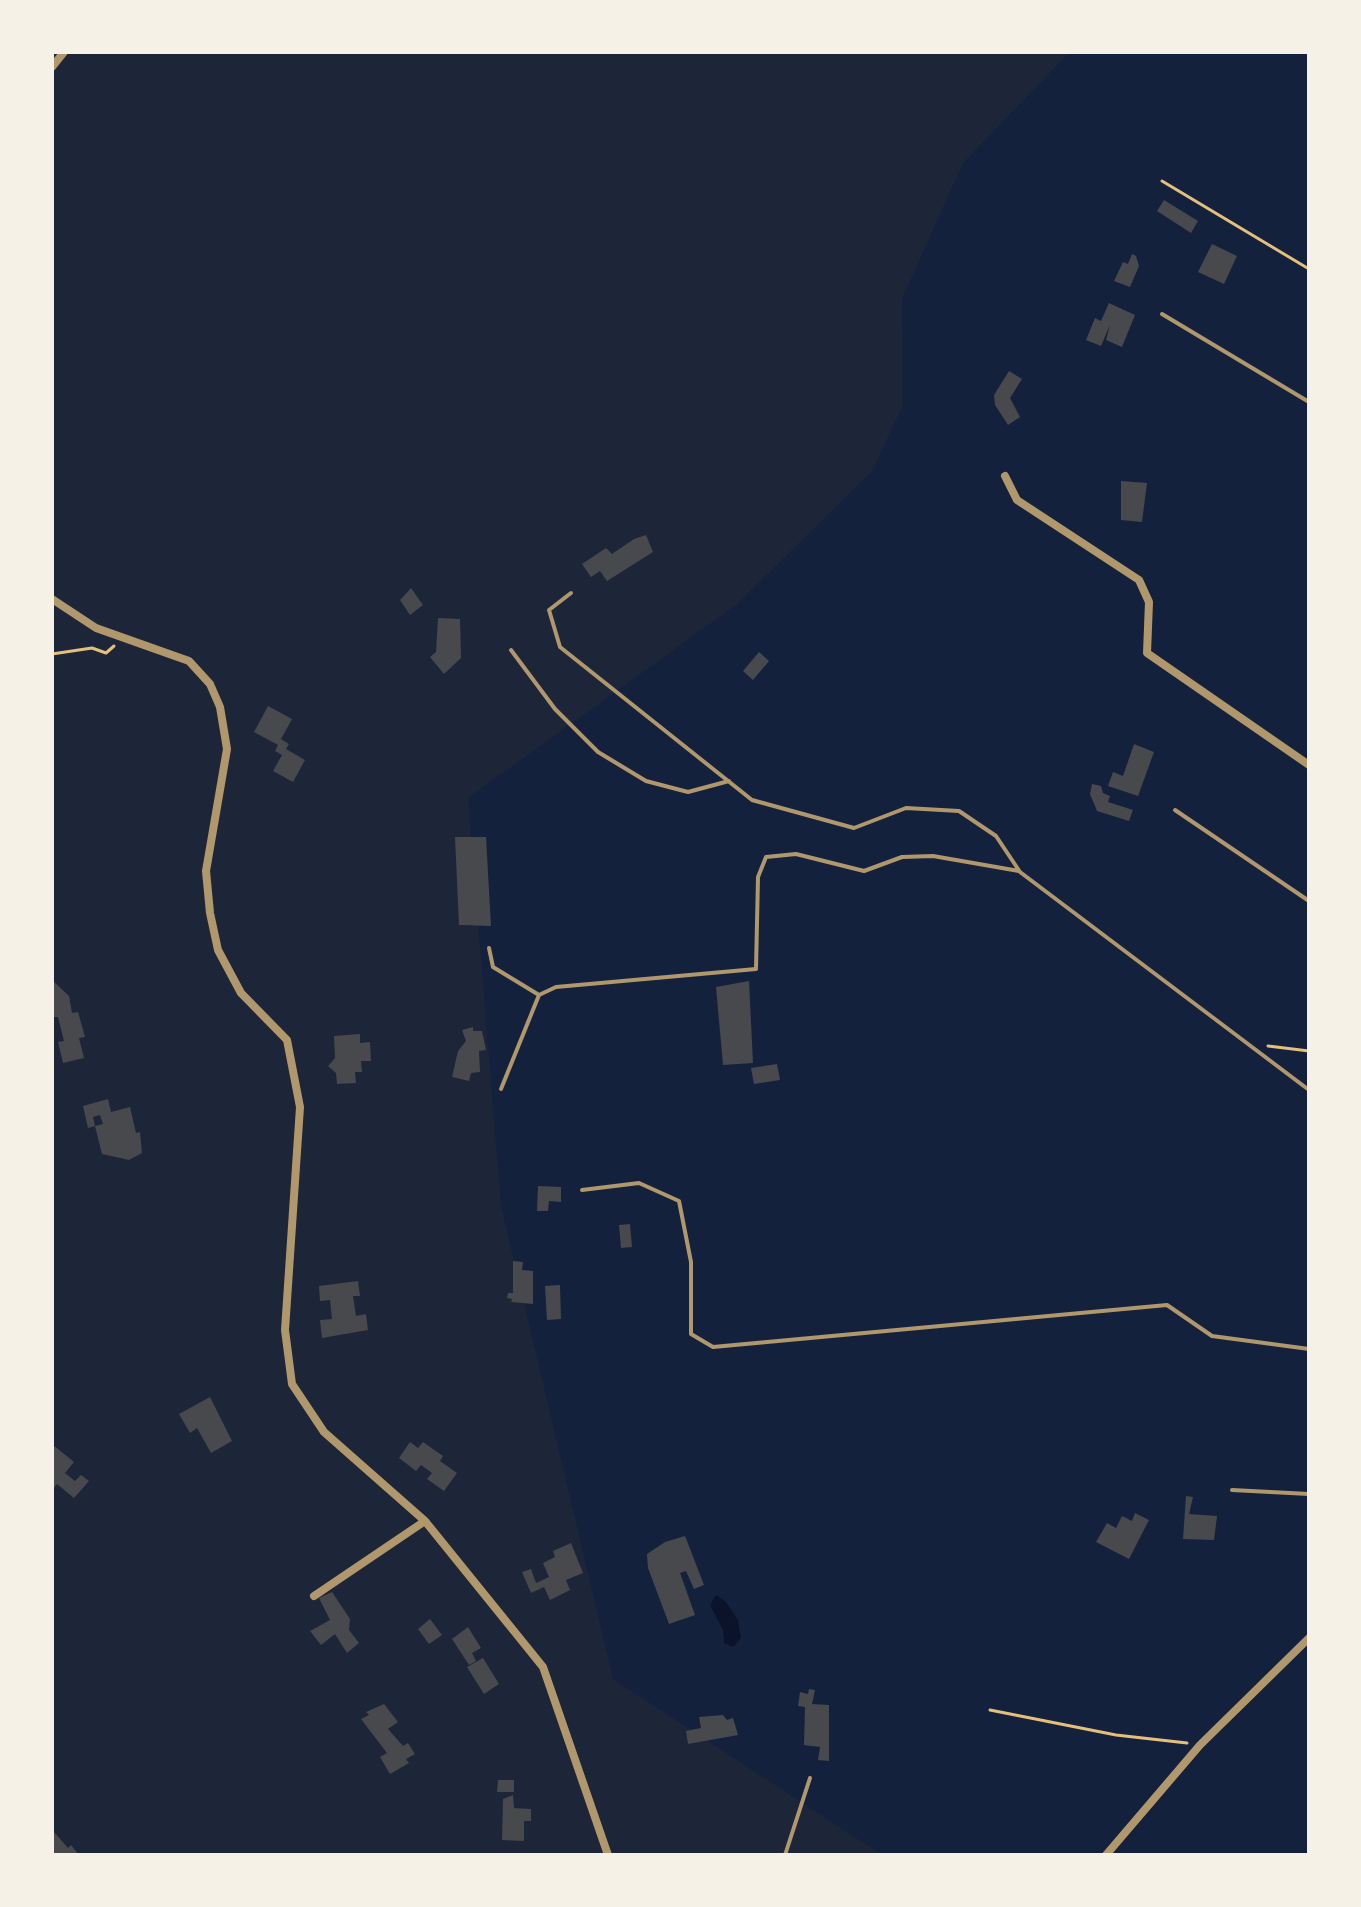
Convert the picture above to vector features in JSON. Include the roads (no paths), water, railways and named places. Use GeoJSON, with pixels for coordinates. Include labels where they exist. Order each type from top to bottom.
{"type":"FeatureCollection","features":[{"type":"Feature","properties":{"kind":"street"},"geometry":{"type":"LineString","coordinates":[[52,67],[64,52]]}},
{"type":"Feature","properties":{"kind":"street"},"geometry":{"type":"LineString","coordinates":[[1005,476],[1017,500],[1139,580],[1149,602],[1147,653],[1309,765]]}},
{"type":"Feature","properties":{"kind":"street"},"geometry":{"type":"LineString","coordinates":[[52,599],[96,628],[189,661],[210,684],[220,707],[227,749],[206,871],[210,913],[218,950],[241,993],[287,1040],[300,1107],[285,1330],[292,1384],[324,1432],[425,1521],[543,1667],[608,1855]]}},
{"type":"Feature","properties":{"kind":"street"},"geometry":{"type":"LineString","coordinates":[[314,1596],[425,1521]]}},
{"type":"Feature","properties":{"kind":"street"},"geometry":{"type":"LineString","coordinates":[[1106,1855],[1200,1745],[1309,1638]]}},
{"type":"Feature","properties":{"kind":"lane"},"geometry":{"type":"LineString","coordinates":[[1162,314],[1309,402]]}},
{"type":"Feature","properties":{"kind":"lane"},"geometry":{"type":"LineString","coordinates":[[571,593],[549,610],[560,647],[752,800],[854,828],[906,808],[959,811],[996,836],[1020,872],[1309,1090]]}},
{"type":"Feature","properties":{"kind":"lane"},"geometry":{"type":"LineString","coordinates":[[511,650],[555,709],[598,752],[646,781],[688,792],[729,781]]}},
{"type":"Feature","properties":{"kind":"lane"},"geometry":{"type":"LineString","coordinates":[[1175,810],[1309,901]]}},
{"type":"Feature","properties":{"kind":"lane"},"geometry":{"type":"LineString","coordinates":[[501,1089],[539,995],[556,987],[756,969],[758,877],[766,857],[796,854],[864,871],[902,857],[933,856],[1020,872]]}},
{"type":"Feature","properties":{"kind":"lane"},"geometry":{"type":"LineString","coordinates":[[489,948],[493,967],[539,995]]}},
{"type":"Feature","properties":{"kind":"lane"},"geometry":{"type":"LineString","coordinates":[[582,1190],[639,1183],[679,1201],[691,1262],[691,1334],[713,1347],[1167,1305],[1212,1336],[1309,1349]]}},
{"type":"Feature","properties":{"kind":"lane"},"geometry":{"type":"LineString","coordinates":[[1232,1490],[1309,1494]]}},
{"type":"Feature","properties":{"kind":"lane"},"geometry":{"type":"LineString","coordinates":[[785,1855],[810,1778]]}}]}
